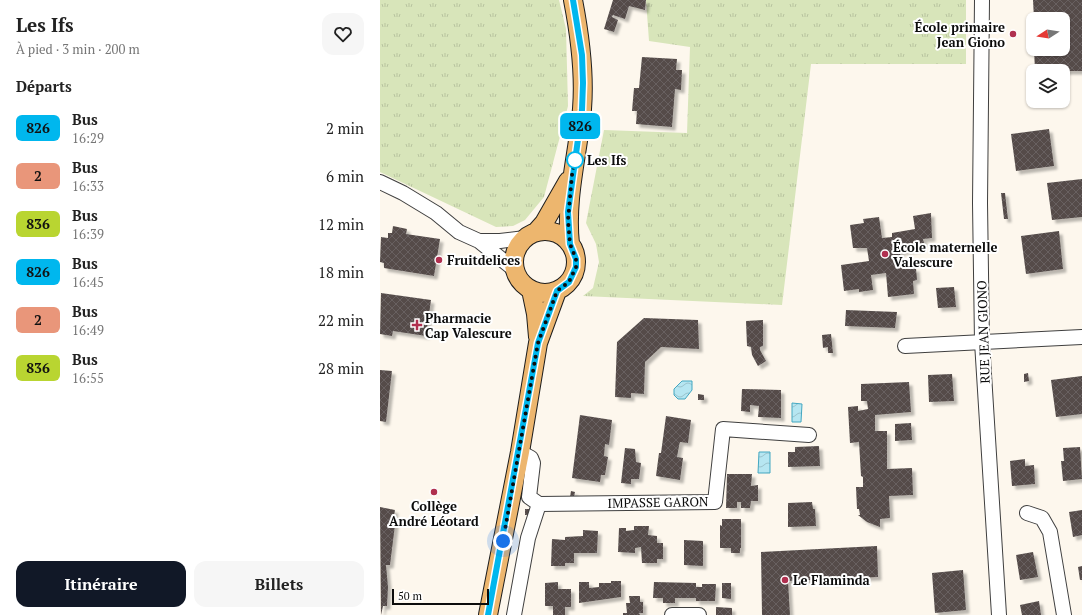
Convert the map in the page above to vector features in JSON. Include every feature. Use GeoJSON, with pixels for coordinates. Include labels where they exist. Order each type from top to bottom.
{"type":"FeatureCollection","features":[{"type":"Feature","properties":{"kind":"main road"},"geometry":{"type":"LineString","coordinates":[[570,244],[568,212],[582,110],[583,83],[582,55],[573,0]]}},
{"type":"Feature","properties":{"kind":"main road"},"geometry":{"type":"LineString","coordinates":[[530,235],[551,232],[565,238],[570,244],[576,259],[573,274],[569,282],[557,291],[544,293],[531,290],[518,278],[515,270],[515,253],[530,235],[544,223],[572,175]]}},
{"type":"Feature","properties":{"kind":"main road"},"geometry":{"type":"LineString","coordinates":[[531,290],[536,314],[538,343]]}},
{"type":"Feature","properties":{"kind":"main road"},"geometry":{"type":"LineString","coordinates":[[488,615],[520,452],[538,343],[557,291]]}},
{"type":"Feature","properties":{"kind":"street","name":"RUE JEAN GIONO"},"geometry":{"type":"LineString","coordinates":[[982,0],[980,203],[982,342],[999,615]]}},
{"type":"Feature","properties":{"kind":"street"},"geometry":{"type":"LineString","coordinates":[[380,182],[404,193],[436,213],[460,232],[479,241],[515,270]]}},
{"type":"Feature","properties":{"kind":"street"},"geometry":{"type":"LineString","coordinates":[[479,241],[500,241],[530,235]]}},
{"type":"Feature","properties":{"kind":"street"},"geometry":{"type":"LineString","coordinates":[[906,346],[1082,337]]}},
{"type":"Feature","properties":{"kind":"street","name":"IMPASSE GARON"},"geometry":{"type":"LineString","coordinates":[[539,504],[715,502],[723,429],[809,435]]}},
{"type":"Feature","properties":{"kind":"street"},"geometry":{"type":"LineString","coordinates":[[514,615],[528,538],[539,504],[529,497],[533,463],[531,458],[520,452]]}},
{"type":"Feature","properties":{"kind":"street"},"geometry":{"type":"LineString","coordinates":[[1026,513],[1042,518],[1050,532],[1064,615]]}},
{"type":"Feature","properties":{"kind":"street"},"geometry":{"type":"LineString","coordinates":[[672,615],[699,615]]}},
{"type":"Feature","properties":{"kind":"green space"},"geometry":{"type":"Polygon","coordinates":[[[380,0],[559,0],[566,29],[568,106],[544,197],[525,220],[513,226],[496,227],[380,172],[380,0]]]}},
{"type":"Feature","properties":{"kind":"green space"},"geometry":{"type":"Polygon","coordinates":[[[646,0],[966,0],[966,64],[811,64],[782,305],[583,296],[593,288],[599,262],[596,244],[586,223],[604,130],[687,133],[690,47],[649,41],[646,0]]]}},
{"type":"Feature","properties":{"kind":"water"},"geometry":{"type":"Polygon","coordinates":[[[682,381],[692,381],[692,390],[685,399],[678,399],[674,395],[674,389],[682,381]]]}},
{"type":"Feature","properties":{"kind":"water"},"geometry":{"type":"Polygon","coordinates":[[[792,403],[802,404],[801,422],[792,422],[792,403]]]}},
{"type":"Feature","properties":{"kind":"water"},"geometry":{"type":"Polygon","coordinates":[[[759,452],[770,452],[770,473],[758,473],[759,452]]]}},
{"type":"Feature","properties":{"kind":"building"},"geometry":{"type":"Polygon","coordinates":[[[613,0],[646,0],[645,10],[629,6],[625,19],[613,15],[612,17],[618,20],[614,32],[604,29],[613,0]]]}},
{"type":"Feature","properties":{"kind":"building"},"geometry":{"type":"Polygon","coordinates":[[[1033,0],[1082,0],[1082,71],[1070,71],[1070,64],[1035,64],[1034,56],[1070,56],[1070,12],[1034,12],[1033,0]]]}},
{"type":"Feature","properties":{"kind":"building"},"geometry":{"type":"Polygon","coordinates":[[[642,57],[677,59],[676,70],[682,70],[681,90],[675,89],[672,127],[636,124],[637,111],[632,111],[634,88],[639,88],[642,57]]]}},
{"type":"Feature","properties":{"kind":"building"},"geometry":{"type":"Polygon","coordinates":[[[1049,129],[1054,166],[1016,171],[1011,134],[1049,129]]]}},
{"type":"Feature","properties":{"kind":"building"},"geometry":{"type":"Polygon","coordinates":[[[1082,179],[1082,217],[1052,220],[1047,183],[1082,179]]]}},
{"type":"Feature","properties":{"kind":"building"},"geometry":{"type":"Polygon","coordinates":[[[1001,193],[1005,193],[1008,219],[1004,219],[1001,193]]]}},
{"type":"Feature","properties":{"kind":"building"},"geometry":{"type":"Polygon","coordinates":[[[931,213],[932,238],[923,239],[924,243],[917,244],[918,249],[900,252],[902,269],[916,268],[917,280],[913,281],[914,294],[888,297],[886,273],[871,275],[873,290],[859,292],[859,289],[844,291],[841,265],[869,261],[867,248],[853,248],[850,225],[864,223],[863,219],[879,217],[882,238],[892,237],[892,233],[915,229],[913,216],[931,213]]]}},
{"type":"Feature","properties":{"kind":"building"},"geometry":{"type":"Polygon","coordinates":[[[393,226],[407,229],[406,234],[440,239],[434,276],[384,268],[384,263],[380,262],[381,237],[388,238],[388,233],[392,233],[393,226]]]}},
{"type":"Feature","properties":{"kind":"building"},"geometry":{"type":"Polygon","coordinates":[[[1059,231],[1063,269],[1026,274],[1021,236],[1059,231]]]}},
{"type":"Feature","properties":{"kind":"building"},"geometry":{"type":"Polygon","coordinates":[[[954,287],[956,307],[938,308],[936,288],[954,287]]]}},
{"type":"Feature","properties":{"kind":"building"},"geometry":{"type":"Polygon","coordinates":[[[381,293],[431,300],[426,336],[393,331],[392,336],[380,334],[381,293]]]}},
{"type":"Feature","properties":{"kind":"building"},"geometry":{"type":"Polygon","coordinates":[[[846,310],[897,312],[895,328],[845,326],[846,310]]]}},
{"type":"Feature","properties":{"kind":"building"},"geometry":{"type":"Polygon","coordinates":[[[644,318],[698,320],[699,349],[661,347],[645,362],[644,394],[631,393],[631,398],[615,397],[617,342],[644,318]]]}},
{"type":"Feature","properties":{"kind":"building"},"geometry":{"type":"Polygon","coordinates":[[[763,320],[763,346],[760,347],[760,350],[766,361],[758,366],[752,355],[751,347],[747,346],[746,321],[763,320]]]}},
{"type":"Feature","properties":{"kind":"building"},"geometry":{"type":"Polygon","coordinates":[[[831,334],[833,353],[828,353],[828,347],[823,348],[822,335],[831,334]]]}},
{"type":"Feature","properties":{"kind":"building"},"geometry":{"type":"Polygon","coordinates":[[[380,370],[392,371],[386,422],[380,421],[380,370]]]}},
{"type":"Feature","properties":{"kind":"building"},"geometry":{"type":"Polygon","coordinates":[[[1028,373],[1029,381],[1024,382],[1024,374],[1028,373]]]}},
{"type":"Feature","properties":{"kind":"building"},"geometry":{"type":"Polygon","coordinates":[[[952,374],[954,401],[929,402],[928,375],[952,374]]]}},
{"type":"Feature","properties":{"kind":"building"},"geometry":{"type":"Polygon","coordinates":[[[1082,376],[1082,414],[1056,417],[1051,380],[1082,376]]]}},
{"type":"Feature","properties":{"kind":"building"},"geometry":{"type":"Polygon","coordinates":[[[909,382],[911,412],[875,415],[875,431],[887,431],[887,469],[912,468],[913,495],[889,496],[890,518],[880,519],[880,527],[867,522],[858,515],[860,515],[859,509],[857,509],[856,487],[863,487],[863,477],[861,476],[859,442],[850,443],[848,407],[858,406],[858,411],[868,409],[867,401],[861,401],[861,384],[909,382]]]}},
{"type":"Feature","properties":{"kind":"building"},"geometry":{"type":"Polygon","coordinates":[[[742,389],[781,390],[781,418],[758,417],[759,406],[750,405],[750,412],[741,411],[742,389]]]}},
{"type":"Feature","properties":{"kind":"building"},"geometry":{"type":"Polygon","coordinates":[[[698,394],[704,395],[704,400],[698,400],[698,394]]]}},
{"type":"Feature","properties":{"kind":"building"},"geometry":{"type":"Polygon","coordinates":[[[580,415],[612,420],[609,445],[605,444],[604,456],[608,457],[605,475],[601,475],[600,482],[572,478],[580,415]]]}},
{"type":"Feature","properties":{"kind":"building"},"geometry":{"type":"Polygon","coordinates":[[[666,416],[691,420],[688,443],[680,442],[679,446],[677,457],[683,458],[680,480],[656,476],[666,416]]]}},
{"type":"Feature","properties":{"kind":"building"},"geometry":{"type":"Polygon","coordinates":[[[911,423],[912,440],[895,441],[895,424],[911,423]]]}},
{"type":"Feature","properties":{"kind":"building"},"geometry":{"type":"Polygon","coordinates":[[[819,446],[820,466],[788,467],[788,452],[795,452],[795,447],[819,446]]]}},
{"type":"Feature","properties":{"kind":"building"},"geometry":{"type":"Polygon","coordinates":[[[1080,447],[1082,479],[1063,481],[1061,461],[1064,461],[1063,448],[1080,447]]]}},
{"type":"Feature","properties":{"kind":"building"},"geometry":{"type":"Polygon","coordinates":[[[625,448],[635,449],[636,462],[641,463],[639,479],[631,479],[631,484],[621,483],[625,448]]]}},
{"type":"Feature","properties":{"kind":"building"},"geometry":{"type":"Polygon","coordinates":[[[1025,459],[1025,466],[1034,465],[1035,484],[1012,486],[1010,461],[1025,459]]]}},
{"type":"Feature","properties":{"kind":"building"},"geometry":{"type":"Polygon","coordinates":[[[727,474],[752,474],[751,486],[758,485],[758,501],[751,501],[750,508],[741,508],[741,502],[737,502],[737,508],[726,508],[727,474]]]}},
{"type":"Feature","properties":{"kind":"building"},"geometry":{"type":"Polygon","coordinates":[[[571,491],[575,492],[574,497],[570,497],[571,491]]]}},
{"type":"Feature","properties":{"kind":"building"},"geometry":{"type":"Polygon","coordinates":[[[812,502],[813,509],[815,509],[816,526],[788,527],[788,503],[812,502]]]}},
{"type":"Feature","properties":{"kind":"building"},"geometry":{"type":"Polygon","coordinates":[[[380,507],[395,510],[394,516],[396,517],[390,565],[386,565],[388,587],[387,606],[383,606],[381,615],[380,507]]]}},
{"type":"Feature","properties":{"kind":"building"},"geometry":{"type":"Polygon","coordinates":[[[525,509],[529,509],[529,515],[525,515],[525,509]]]}},
{"type":"Feature","properties":{"kind":"building"},"geometry":{"type":"Polygon","coordinates":[[[1082,510],[1082,535],[1073,537],[1069,512],[1082,510]]]}},
{"type":"Feature","properties":{"kind":"building"},"geometry":{"type":"Polygon","coordinates":[[[722,519],[741,519],[740,553],[731,553],[731,548],[720,548],[720,525],[722,526],[722,519]]]}},
{"type":"Feature","properties":{"kind":"building"},"geometry":{"type":"Polygon","coordinates":[[[634,526],[649,526],[648,535],[657,536],[657,543],[663,543],[663,559],[657,559],[657,563],[642,563],[641,547],[635,548],[635,553],[618,552],[619,528],[626,528],[626,531],[634,530],[634,526]]]}},
{"type":"Feature","properties":{"kind":"building"},"geometry":{"type":"Polygon","coordinates":[[[583,530],[598,531],[597,553],[574,553],[574,563],[565,563],[565,566],[551,566],[552,539],[565,540],[565,537],[583,536],[583,530]]]}},
{"type":"Feature","properties":{"kind":"building"},"geometry":{"type":"Polygon","coordinates":[[[684,540],[703,541],[703,566],[684,565],[684,540]]]}},
{"type":"Feature","properties":{"kind":"building","name":"Le Flaminda"},"geometry":{"type":"Polygon","coordinates":[[[877,546],[878,577],[836,579],[836,583],[832,583],[832,579],[788,581],[790,615],[762,615],[761,552],[877,546]]]}},
{"type":"Feature","properties":{"kind":"building"},"geometry":{"type":"Polygon","coordinates":[[[1033,552],[1038,577],[1020,580],[1016,555],[1033,552]]]}},
{"type":"Feature","properties":{"kind":"building"},"geometry":{"type":"Polygon","coordinates":[[[1082,566],[1082,580],[1080,580],[1078,567],[1082,566]]]}},
{"type":"Feature","properties":{"kind":"building"},"geometry":{"type":"Polygon","coordinates":[[[963,570],[966,610],[935,613],[932,573],[963,570]]]}},
{"type":"Feature","properties":{"kind":"building"},"geometry":{"type":"Polygon","coordinates":[[[611,581],[621,581],[621,597],[579,603],[579,582],[589,582],[589,588],[599,587],[599,583],[611,583],[611,581]]]}},
{"type":"Feature","properties":{"kind":"building"},"geometry":{"type":"Polygon","coordinates":[[[558,582],[558,589],[571,589],[571,607],[565,607],[565,615],[553,615],[553,606],[545,606],[545,583],[558,582]]]}},
{"type":"Feature","properties":{"kind":"building"},"geometry":{"type":"Polygon","coordinates":[[[654,582],[696,583],[696,587],[702,587],[702,584],[716,584],[715,601],[696,601],[696,598],[675,598],[675,603],[663,603],[663,598],[653,598],[654,582]]]}},
{"type":"Feature","properties":{"kind":"building"},"geometry":{"type":"Polygon","coordinates":[[[722,583],[731,583],[731,599],[722,598],[722,583]]]}},
{"type":"Feature","properties":{"kind":"building"},"geometry":{"type":"Polygon","coordinates":[[[629,596],[640,596],[640,602],[643,602],[643,613],[639,613],[640,615],[623,615],[623,613],[627,613],[626,603],[630,603],[629,596]]]}},
{"type":"Feature","properties":{"kind":"building"},"geometry":{"type":"Polygon","coordinates":[[[1039,601],[1041,615],[1022,615],[1020,605],[1039,601]]]}},
{"type":"Feature","properties":{"kind":"building"},"geometry":{"type":"Polygon","coordinates":[[[716,607],[732,608],[732,615],[716,615],[716,607]]]}},
{"type":"Feature","properties":{"kind":"bus line","name":"826"},"geometry":{"type":"LineString","coordinates":[[488,615],[520,452],[538,343],[557,291],[569,282],[576,267],[574,251],[570,244],[568,212],[582,110],[583,83],[582,55],[573,0]]}},
{"type":"Feature","properties":{"kind":"place","name":"École primaire Jean Giono"},"geometry":{"type":"Point","coordinates":[1013,34]}},
{"type":"Feature","properties":{"kind":"place","name":"Les Ifs"},"geometry":{"type":"Point","coordinates":[575,160]}},
{"type":"Feature","properties":{"kind":"place","name":"École maternelle Valescure"},"geometry":{"type":"Point","coordinates":[885,254]}},
{"type":"Feature","properties":{"kind":"place","name":"Fruitdelices"},"geometry":{"type":"Point","coordinates":[439,260]}},
{"type":"Feature","properties":{"kind":"place","name":"Pharmacie Cap Valescure"},"geometry":{"type":"Point","coordinates":[417,325]}},
{"type":"Feature","properties":{"kind":"place","name":"Collège André Léotard"},"geometry":{"type":"Point","coordinates":[434,492]}},
{"type":"Feature","properties":{"kind":"place","name":"Le Flaminda"},"geometry":{"type":"Point","coordinates":[785,580]}},
{"type":"Feature","properties":{"kind":"route"},"geometry":{"type":"LineString","coordinates":[[503,541],[520,452],[538,343],[557,291],[569,282],[576,267],[576,259],[570,244],[568,228],[568,212],[575,160]]}}]}
